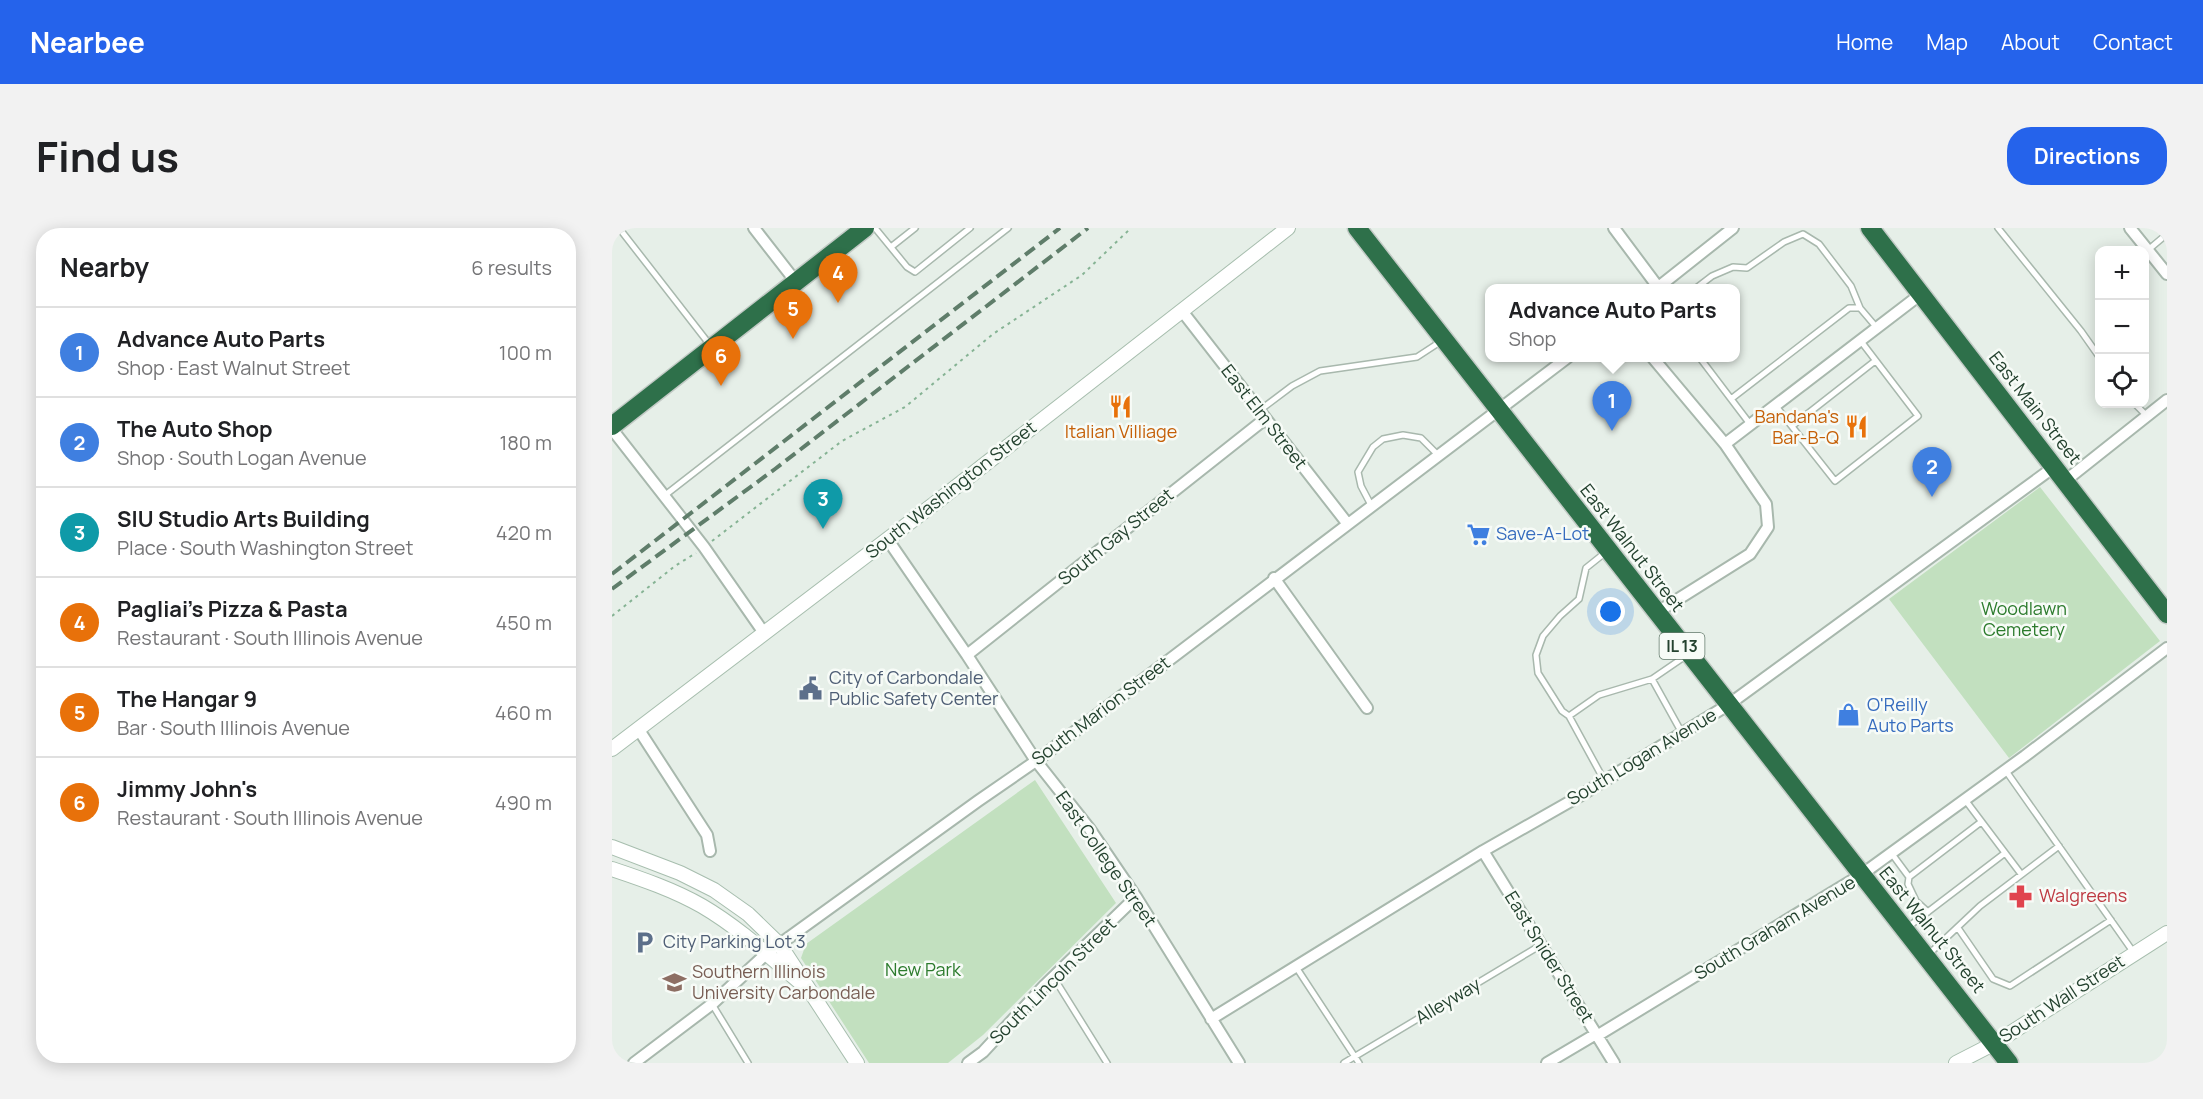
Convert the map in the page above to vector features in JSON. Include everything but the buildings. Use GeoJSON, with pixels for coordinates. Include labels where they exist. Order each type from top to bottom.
{"type":"FeatureCollection","features":[{"type":"Feature","properties":{"kind":"highway"},"geometry":{"type":"LineString","coordinates":[[612,427],[865,228]]}},
{"type":"Feature","properties":{"kind":"highway","name":"East Walnut Street"},"geometry":{"type":"LineString","coordinates":[[1357,228],[2009,1063]]}},
{"type":"Feature","properties":{"kind":"highway","name":"East Main Street"},"geometry":{"type":"LineString","coordinates":[[1870,228],[2167,614]]}},
{"type":"Feature","properties":{"kind":"street"},"geometry":{"type":"LineString","coordinates":[[754,228],[796,282]]}},
{"type":"Feature","properties":{"kind":"street","name":"South Washington Street"},"geometry":{"type":"LineString","coordinates":[[612,749],[888,540],[1288,228]]}},
{"type":"Feature","properties":{"kind":"street"},"geometry":{"type":"LineString","coordinates":[[1614,228],[1654,284]]}},
{"type":"Feature","properties":{"kind":"street"},"geometry":{"type":"LineString","coordinates":[[1662,284],[1733,228]]}},
{"type":"Feature","properties":{"kind":"street"},"geometry":{"type":"LineString","coordinates":[[2130,228],[2145,246]]}},
{"type":"Feature","properties":{"kind":"street"},"geometry":{"type":"LineString","coordinates":[[2149,251],[2167,274]]}},
{"type":"Feature","properties":{"kind":"street"},"geometry":{"type":"LineString","coordinates":[[1725,444],[1921,294]]}},
{"type":"Feature","properties":{"kind":"street","name":"East Elm Street"},"geometry":{"type":"LineString","coordinates":[[1182,311],[1347,523]]}},
{"type":"Feature","properties":{"kind":"street","name":"South Marion Street"},"geometry":{"type":"LineString","coordinates":[[634,1063],[712,1005],[766,954],[978,801],[1036,762],[1274,578],[1561,362]]}},
{"type":"Feature","properties":{"kind":"street"},"geometry":{"type":"LineString","coordinates":[[1656,613],[1750,554],[1768,527],[1766,504],[1725,444],[1657,362]]}},
{"type":"Feature","properties":{"kind":"street","name":"South Logan Avenue"},"geometry":{"type":"LineString","coordinates":[[1211,1019],[1484,851],[1728,705],[2167,400]]}},
{"type":"Feature","properties":{"kind":"street","name":"South Gay Street"},"geometry":{"type":"LineString","coordinates":[[967,655],[1261,415]]}},
{"type":"Feature","properties":{"kind":"street"},"geometry":{"type":"LineString","coordinates":[[612,427],[704,547],[764,633]]}},
{"type":"Feature","properties":{"kind":"street","name":"East College Street"},"geometry":{"type":"LineString","coordinates":[[888,540],[967,655],[1036,762],[1089,828],[1136,897],[1239,1063]]}},
{"type":"Feature","properties":{"kind":"street"},"geometry":{"type":"LineString","coordinates":[[1274,578],[1367,708]]}},
{"type":"Feature","properties":{"kind":"street","name":"South Graham Avenue"},"geometry":{"type":"LineString","coordinates":[[1547,1063],[1596,1034],[1600,1034],[1861,875],[1966,801],[2167,648]]}},
{"type":"Feature","properties":{"kind":"street"},"geometry":{"type":"LineString","coordinates":[[639,730],[707,835],[710,851]]}},
{"type":"Feature","properties":{"kind":"street"},"geometry":{"type":"LineString","coordinates":[[612,847],[680,873],[714,890],[748,914],[780,945],[857,1063]]}},
{"type":"Feature","properties":{"kind":"street","name":"East Snider Street"},"geometry":{"type":"LineString","coordinates":[[1484,851],[1614,1063]]}},
{"type":"Feature","properties":{"kind":"street"},"geometry":{"type":"LineString","coordinates":[[612,869],[665,888],[702,906],[812,991]]}},
{"type":"Feature","properties":{"kind":"street","name":"South Lincoln Street"},"geometry":{"type":"LineString","coordinates":[[968,1063],[983,1052],[1053,977],[1136,897]]}},
{"type":"Feature","properties":{"kind":"street","name":"South Wall Street"},"geometry":{"type":"LineString","coordinates":[[1956,1063],[1995,1043],[2167,933]]}},
{"type":"Feature","properties":{"kind":"lane"},"geometry":{"type":"LineString","coordinates":[[619,228],[712,347]]}},
{"type":"Feature","properties":{"kind":"lane"},"geometry":{"type":"LineString","coordinates":[[875,228],[907,267],[915,272],[970,228]]}},
{"type":"Feature","properties":{"kind":"lane"},"geometry":{"type":"LineString","coordinates":[[891,247],[915,228]]}},
{"type":"Feature","properties":{"kind":"lane"},"geometry":{"type":"LineString","coordinates":[[664,496],[1008,228]]}},
{"type":"Feature","properties":{"kind":"lane"},"geometry":{"type":"LineString","coordinates":[[1998,228],[2097,354]]}},
{"type":"Feature","properties":{"kind":"lane"},"geometry":{"type":"LineString","coordinates":[[1701,284],[1712,276],[1733,267],[1747,268],[1784,242],[1803,234],[1819,244],[1826,252],[1851,286],[1860,308],[1876,328]]}},
{"type":"Feature","properties":{"kind":"lane"},"geometry":{"type":"LineString","coordinates":[[2149,249],[2167,234]]}},
{"type":"Feature","properties":{"kind":"lane"},"geometry":{"type":"LineString","coordinates":[[1731,399],[1849,308],[1860,308]]}},
{"type":"Feature","properties":{"kind":"lane"},"geometry":{"type":"LineString","coordinates":[[1261,415],[1292,386],[1320,371],[1417,357],[1444,339]]}},
{"type":"Feature","properties":{"kind":"lane"},"geometry":{"type":"LineString","coordinates":[[1775,405],[1835,481],[1918,416],[1860,340]]}},
{"type":"Feature","properties":{"kind":"lane"},"geometry":{"type":"LineString","coordinates":[[1792,426],[1875,361]]}},
{"type":"Feature","properties":{"kind":"lane"},"geometry":{"type":"LineString","coordinates":[[1704,362],[1750,424]]}},
{"type":"Feature","properties":{"kind":"lane"},"geometry":{"type":"LineString","coordinates":[[2139,408],[2147,416]]}},
{"type":"Feature","properties":{"kind":"lane"},"geometry":{"type":"LineString","coordinates":[[1371,505],[1361,486],[1358,472],[1373,447],[1383,440],[1403,435],[1421,438],[1438,455]]}},
{"type":"Feature","properties":{"kind":"lane"},"geometry":{"type":"LineString","coordinates":[[1604,781],[1569,716],[1562,711],[1538,673],[1536,655],[1543,636],[1579,599],[1586,568],[1607,551]]}},
{"type":"Feature","properties":{"kind":"lane"},"geometry":{"type":"LineString","coordinates":[[1569,716],[1599,695],[1652,679],[1688,654]]}},
{"type":"Feature","properties":{"kind":"lane"},"geometry":{"type":"LineString","coordinates":[[1652,679],[1682,733]]}},
{"type":"Feature","properties":{"kind":"lane"},"geometry":{"type":"LineString","coordinates":[[2006,771],[2134,954]]}},
{"type":"Feature","properties":{"kind":"lane"},"geometry":{"type":"LineString","coordinates":[[1966,801],[2021,874]]}},
{"type":"Feature","properties":{"kind":"lane"},"geometry":{"type":"LineString","coordinates":[[1909,877],[1982,822]]}},
{"type":"Feature","properties":{"kind":"lane"},"geometry":{"type":"LineString","coordinates":[[1926,957],[1980,906],[2059,846]]}},
{"type":"Feature","properties":{"kind":"lane"},"geometry":{"type":"LineString","coordinates":[[1905,930],[2005,853]]}},
{"type":"Feature","properties":{"kind":"lane"},"geometry":{"type":"LineString","coordinates":[[1892,854],[1909,877],[1908,884],[1916,901],[1928,912]]}},
{"type":"Feature","properties":{"kind":"lane"},"geometry":{"type":"LineString","coordinates":[[1958,928],[1993,979],[2010,986],[2111,921]]}},
{"type":"Feature","properties":{"kind":"lane","name":"Alleyway"},"geometry":{"type":"LineString","coordinates":[[1344,1063],[1541,945]]}},
{"type":"Feature","properties":{"kind":"lane"},"geometry":{"type":"LineString","coordinates":[[1296,967],[1359,1063]]}},
{"type":"Feature","properties":{"kind":"lane"},"geometry":{"type":"LineString","coordinates":[[1053,977],[1107,1063]]}},
{"type":"Feature","properties":{"kind":"lane"},"geometry":{"type":"LineString","coordinates":[[712,1005],[748,1063]]}},
{"type":"Feature","properties":{"kind":"path"},"geometry":{"type":"LineString","coordinates":[[612,616],[842,441],[905,407],[993,333],[1082,275],[1131,228]]}},
{"type":"Feature","properties":{"kind":"green space","name":"Woodlawn Cemetery"},"geometry":{"type":"Polygon","coordinates":[[[2040,487],[2160,641],[2009,758],[1889,599],[2040,487]]]}},
{"type":"Feature","properties":{"kind":"green space","name":"New Park"},"geometry":{"type":"Polygon","coordinates":[[[1035,780],[1116,903],[983,1035],[948,1063],[869,1063],[801,958],[806,944],[1035,780]]]}},
{"type":"Feature","properties":{"kind":"railway"},"geometry":{"type":"LineString","coordinates":[[612,574],[1060,228]]}},
{"type":"Feature","properties":{"kind":"railway"},"geometry":{"type":"LineString","coordinates":[[612,589],[775,469],[1088,228]]}},
{"type":"Feature","properties":{"kind":"place","name":"Pagliai's Pizza & Pasta"},"geometry":{"type":"Point","coordinates":[838,303]}},
{"type":"Feature","properties":{"kind":"place","name":"The Hangar 9"},"geometry":{"type":"Point","coordinates":[793,339]}},
{"type":"Feature","properties":{"kind":"place","name":"Jimmy John's"},"geometry":{"type":"Point","coordinates":[721,386]}},
{"type":"Feature","properties":{"kind":"place","name":"Italian Villiage"},"geometry":{"type":"Point","coordinates":[1121,406]}},
{"type":"Feature","properties":{"kind":"place","name":"Bandana's Bar-B-Q"},"geometry":{"type":"Point","coordinates":[1857,427]}},
{"type":"Feature","properties":{"kind":"place","name":"Advance Auto Parts"},"geometry":{"type":"Point","coordinates":[1612,431]}},
{"type":"Feature","properties":{"kind":"place","name":"The Auto Shop"},"geometry":{"type":"Point","coordinates":[1932,497]}},
{"type":"Feature","properties":{"kind":"place","name":"SIU Studio Arts Building"},"geometry":{"type":"Point","coordinates":[823,529]}},
{"type":"Feature","properties":{"kind":"place","name":"Save-A-Lot"},"geometry":{"type":"Point","coordinates":[1478,534]}},
{"type":"Feature","properties":{"kind":"place","name":"City of Carbondale Public Safety Center"},"geometry":{"type":"Point","coordinates":[811,688]}},
{"type":"Feature","properties":{"kind":"place","name":"O'Reilly Auto Parts"},"geometry":{"type":"Point","coordinates":[1849,715]}},
{"type":"Feature","properties":{"kind":"place","name":"Walgreens"},"geometry":{"type":"Point","coordinates":[2021,896]}},
{"type":"Feature","properties":{"kind":"place","name":"City Parking Lot 3"},"geometry":{"type":"Point","coordinates":[645,942]}},
{"type":"Feature","properties":{"kind":"place","name":"Southern Illinois University Carbondale"},"geometry":{"type":"Point","coordinates":[674,982]}}]}
